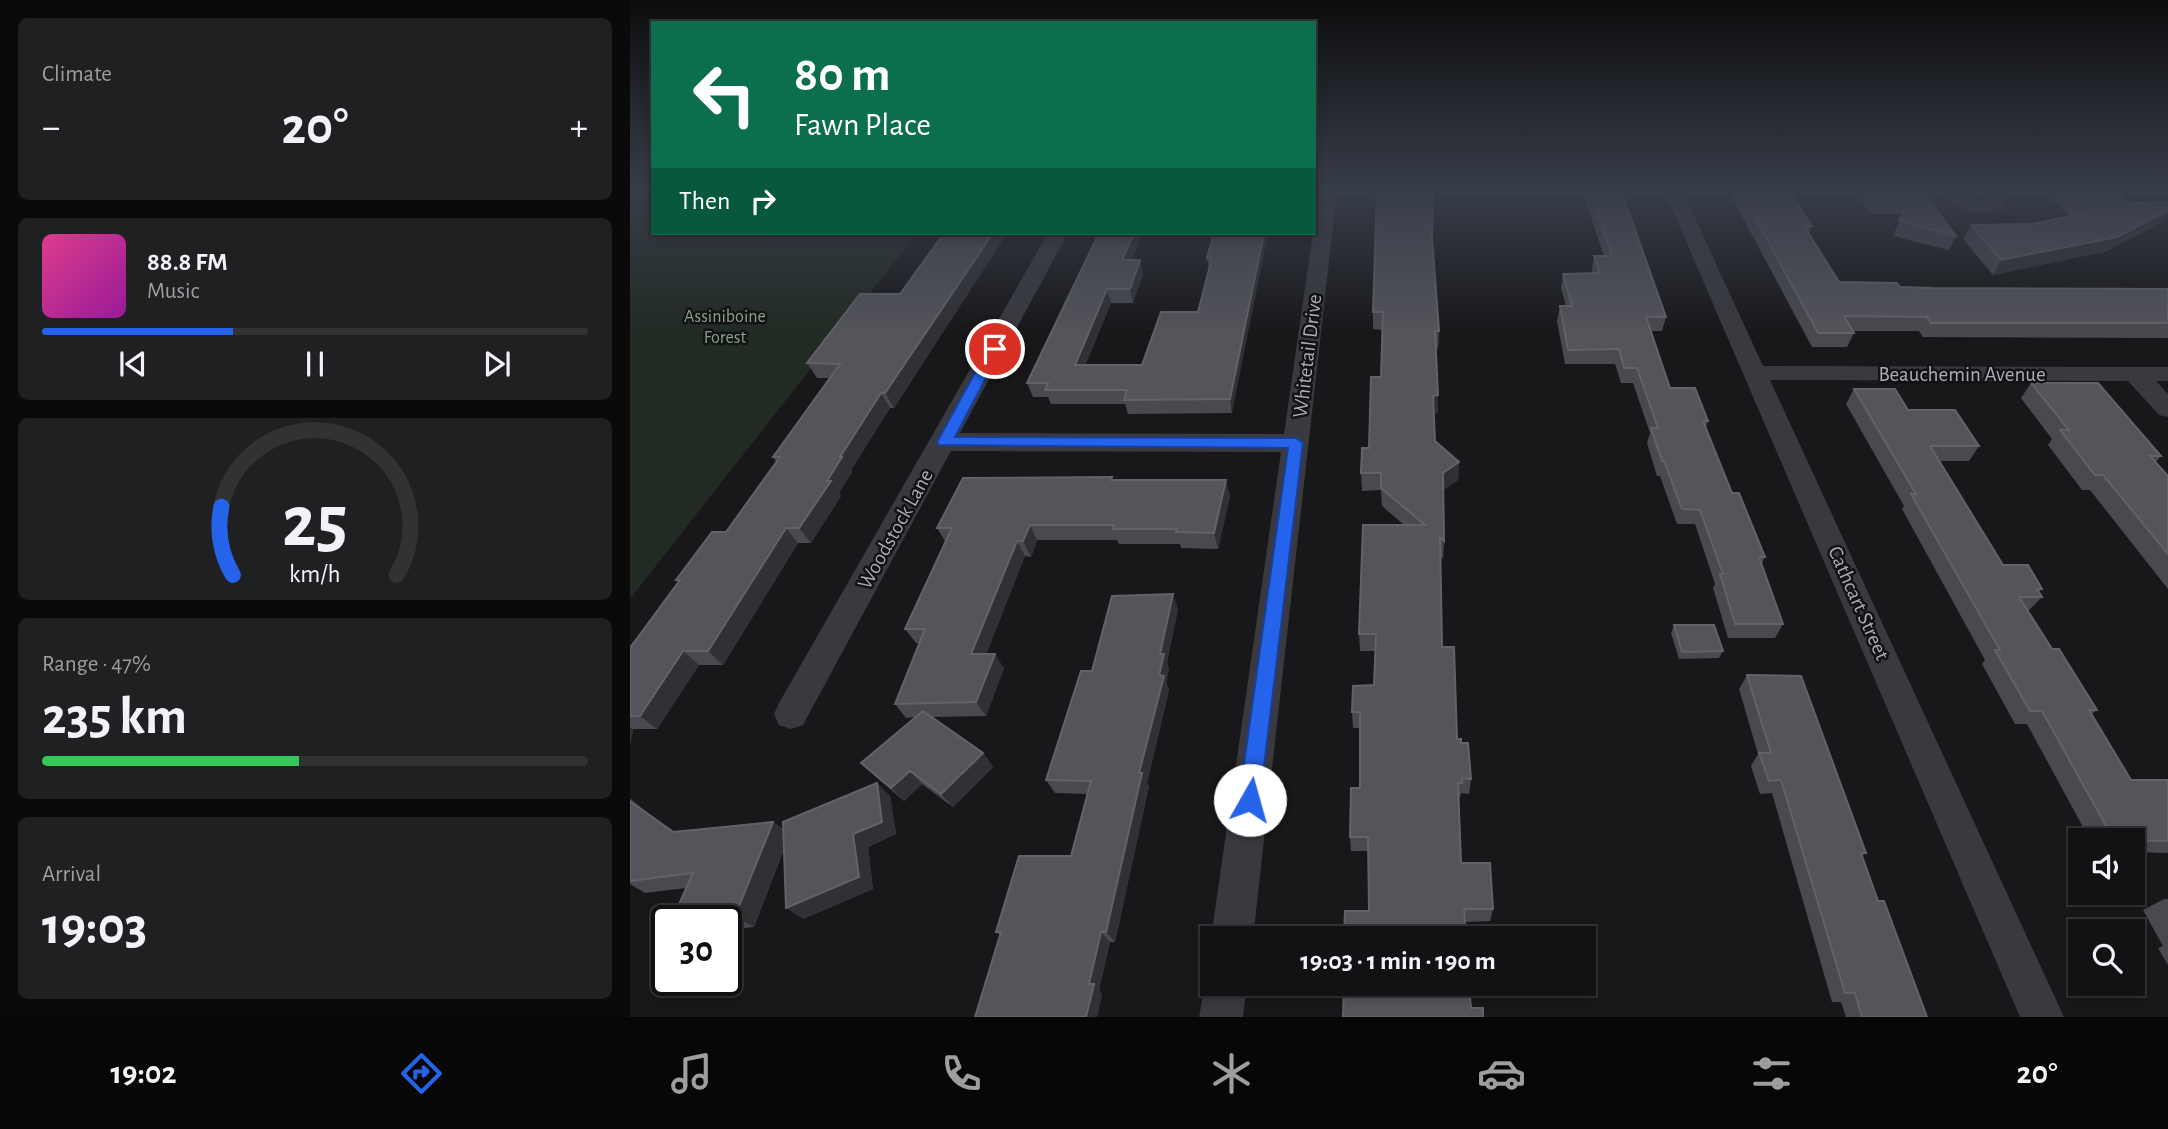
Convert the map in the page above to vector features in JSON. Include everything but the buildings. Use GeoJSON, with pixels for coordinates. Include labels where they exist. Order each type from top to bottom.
{"type":"FeatureCollection","features":[{"type":"Feature","properties":{"kind":"street","name":"Woodstock Lane"},"geometry":{"type":"LineString","coordinates":[[791,714],[1056,237]]}},
{"type":"Feature","properties":{"kind":"street","name":"Whitetail Drive"},"geometry":{"type":"LineString","coordinates":[[1234,926],[1322,237]]}},
{"type":"Feature","properties":{"kind":"street","name":"Cathcart Street"},"geometry":{"type":"LineString","coordinates":[[1695,237],[2042,1017]]}},
{"type":"Feature","properties":{"kind":"street","name":"Beauchemin Avenue"},"geometry":{"type":"LineString","coordinates":[[1757,373],[2168,374]]}},
{"type":"Feature","properties":{"kind":"street"},"geometry":{"type":"LineString","coordinates":[[2135,374],[2168,409]]}},
{"type":"Feature","properties":{"kind":"street"},"geometry":{"type":"LineString","coordinates":[[944,442],[1296,443]]}},
{"type":"Feature","properties":{"kind":"street"},"geometry":{"type":"LineString","coordinates":[[1221,1017],[1224,996]]}},
{"type":"Feature","properties":{"kind":"green space","name":"Assiniboine Forest"},"geometry":{"type":"Polygon","coordinates":[[[630,237],[914,237],[630,599],[630,237]]]}},
{"type":"Feature","properties":{"kind":"route"},"geometry":{"type":"LineString","coordinates":[[995,349],[944,442],[1296,443],[1250,800]]}}]}
